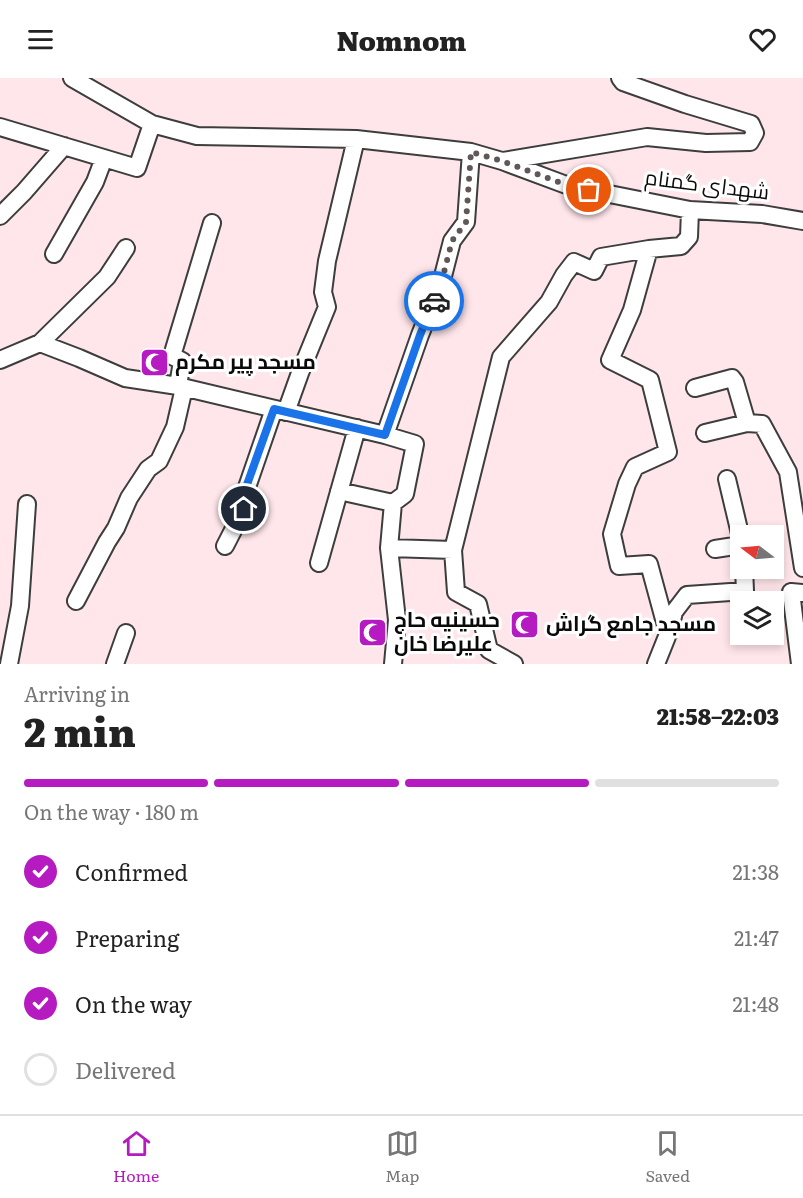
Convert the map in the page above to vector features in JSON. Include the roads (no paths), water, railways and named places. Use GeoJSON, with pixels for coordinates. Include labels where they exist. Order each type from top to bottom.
{"type":"FeatureCollection","features":[{"type":"Feature","properties":{"kind":"street","name":"شهدای گمنام"},"geometry":{"type":"LineString","coordinates":[[72,78],[152,124],[197,136],[356,139],[471,152],[569,186],[690,210],[762,214],[803,220]]}},
{"type":"Feature","properties":{"kind":"street"},"geometry":{"type":"LineString","coordinates":[[502,161],[647,137],[706,143],[750,142],[755,133],[751,124],[623,82],[620,78]]}},
{"type":"Feature","properties":{"kind":"street"},"geometry":{"type":"LineString","coordinates":[[0,127],[137,168],[152,124]]}},
{"type":"Feature","properties":{"kind":"street"},"geometry":{"type":"LineString","coordinates":[[225,546],[244,509],[244,493],[280,411],[300,373],[327,307],[323,292],[327,261],[356,139]]}},
{"type":"Feature","properties":{"kind":"street"},"geometry":{"type":"LineString","coordinates":[[0,216],[64,146]]}},
{"type":"Feature","properties":{"kind":"street"},"geometry":{"type":"LineString","coordinates":[[385,435],[442,280],[452,241],[466,222],[471,152]]}},
{"type":"Feature","properties":{"kind":"street"},"geometry":{"type":"LineString","coordinates":[[54,254],[95,182],[104,158]]}},
{"type":"Feature","properties":{"kind":"street"},"geometry":{"type":"LineString","coordinates":[[514,664],[489,650],[478,604],[456,592],[453,550],[501,357],[549,302],[574,262],[594,271],[601,257],[681,246],[689,237],[690,210]]}},
{"type":"Feature","properties":{"kind":"street"},"geometry":{"type":"LineString","coordinates":[[76,600],[116,528],[129,498],[148,469],[159,461],[175,427],[182,361],[172,356],[212,223]]}},
{"type":"Feature","properties":{"kind":"street"},"geometry":{"type":"LineString","coordinates":[[0,360],[40,343],[107,277],[126,248]]}},
{"type":"Feature","properties":{"kind":"street"},"geometry":{"type":"LineString","coordinates":[[649,249],[632,310],[610,360],[650,380],[668,452],[635,467],[627,484],[612,534],[619,566],[649,564],[668,634]]}},
{"type":"Feature","properties":{"kind":"street"},"geometry":{"type":"LineString","coordinates":[[40,343],[125,378],[181,387],[357,428],[415,444],[405,495],[393,503],[339,490]]}},
{"type":"Feature","properties":{"kind":"street"},"geometry":{"type":"LineString","coordinates":[[695,388],[732,378],[747,423]]}},
{"type":"Feature","properties":{"kind":"street"},"geometry":{"type":"LineString","coordinates":[[705,433],[747,423],[762,423],[795,471],[803,568]]}},
{"type":"Feature","properties":{"kind":"street"},"geometry":{"type":"LineString","coordinates":[[319,563],[357,428]]}},
{"type":"Feature","properties":{"kind":"street"},"geometry":{"type":"LineString","coordinates":[[727,479],[738,525]]}},
{"type":"Feature","properties":{"kind":"street"},"geometry":{"type":"LineString","coordinates":[[393,503],[389,548],[398,620],[393,664]]}},
{"type":"Feature","properties":{"kind":"street"},"geometry":{"type":"LineString","coordinates":[[9,664],[20,606],[27,504]]}},
{"type":"Feature","properties":{"kind":"street"},"geometry":{"type":"LineString","coordinates":[[715,549],[730,547]]}},
{"type":"Feature","properties":{"kind":"street"},"geometry":{"type":"LineString","coordinates":[[389,548],[453,550]]}},
{"type":"Feature","properties":{"kind":"street"},"geometry":{"type":"LineString","coordinates":[[656,664],[674,612],[687,596],[745,591],[744,579]]}},
{"type":"Feature","properties":{"kind":"street"},"geometry":{"type":"LineString","coordinates":[[800,664],[791,592],[803,593]]}},
{"type":"Feature","properties":{"kind":"street"},"geometry":{"type":"LineString","coordinates":[[115,664],[126,633]]}},
{"type":"Feature","properties":{"kind":"place","name":"مسجد پیر مکرم"},"geometry":{"type":"Point","coordinates":[154,362]}},
{"type":"Feature","properties":{"kind":"place","name":"مسجد جامع گراش"},"geometry":{"type":"Point","coordinates":[525,624]}},
{"type":"Feature","properties":{"kind":"place","name":"حسینیه حاج علیرضا خان"},"geometry":{"type":"Point","coordinates":[373,632]}}]}
